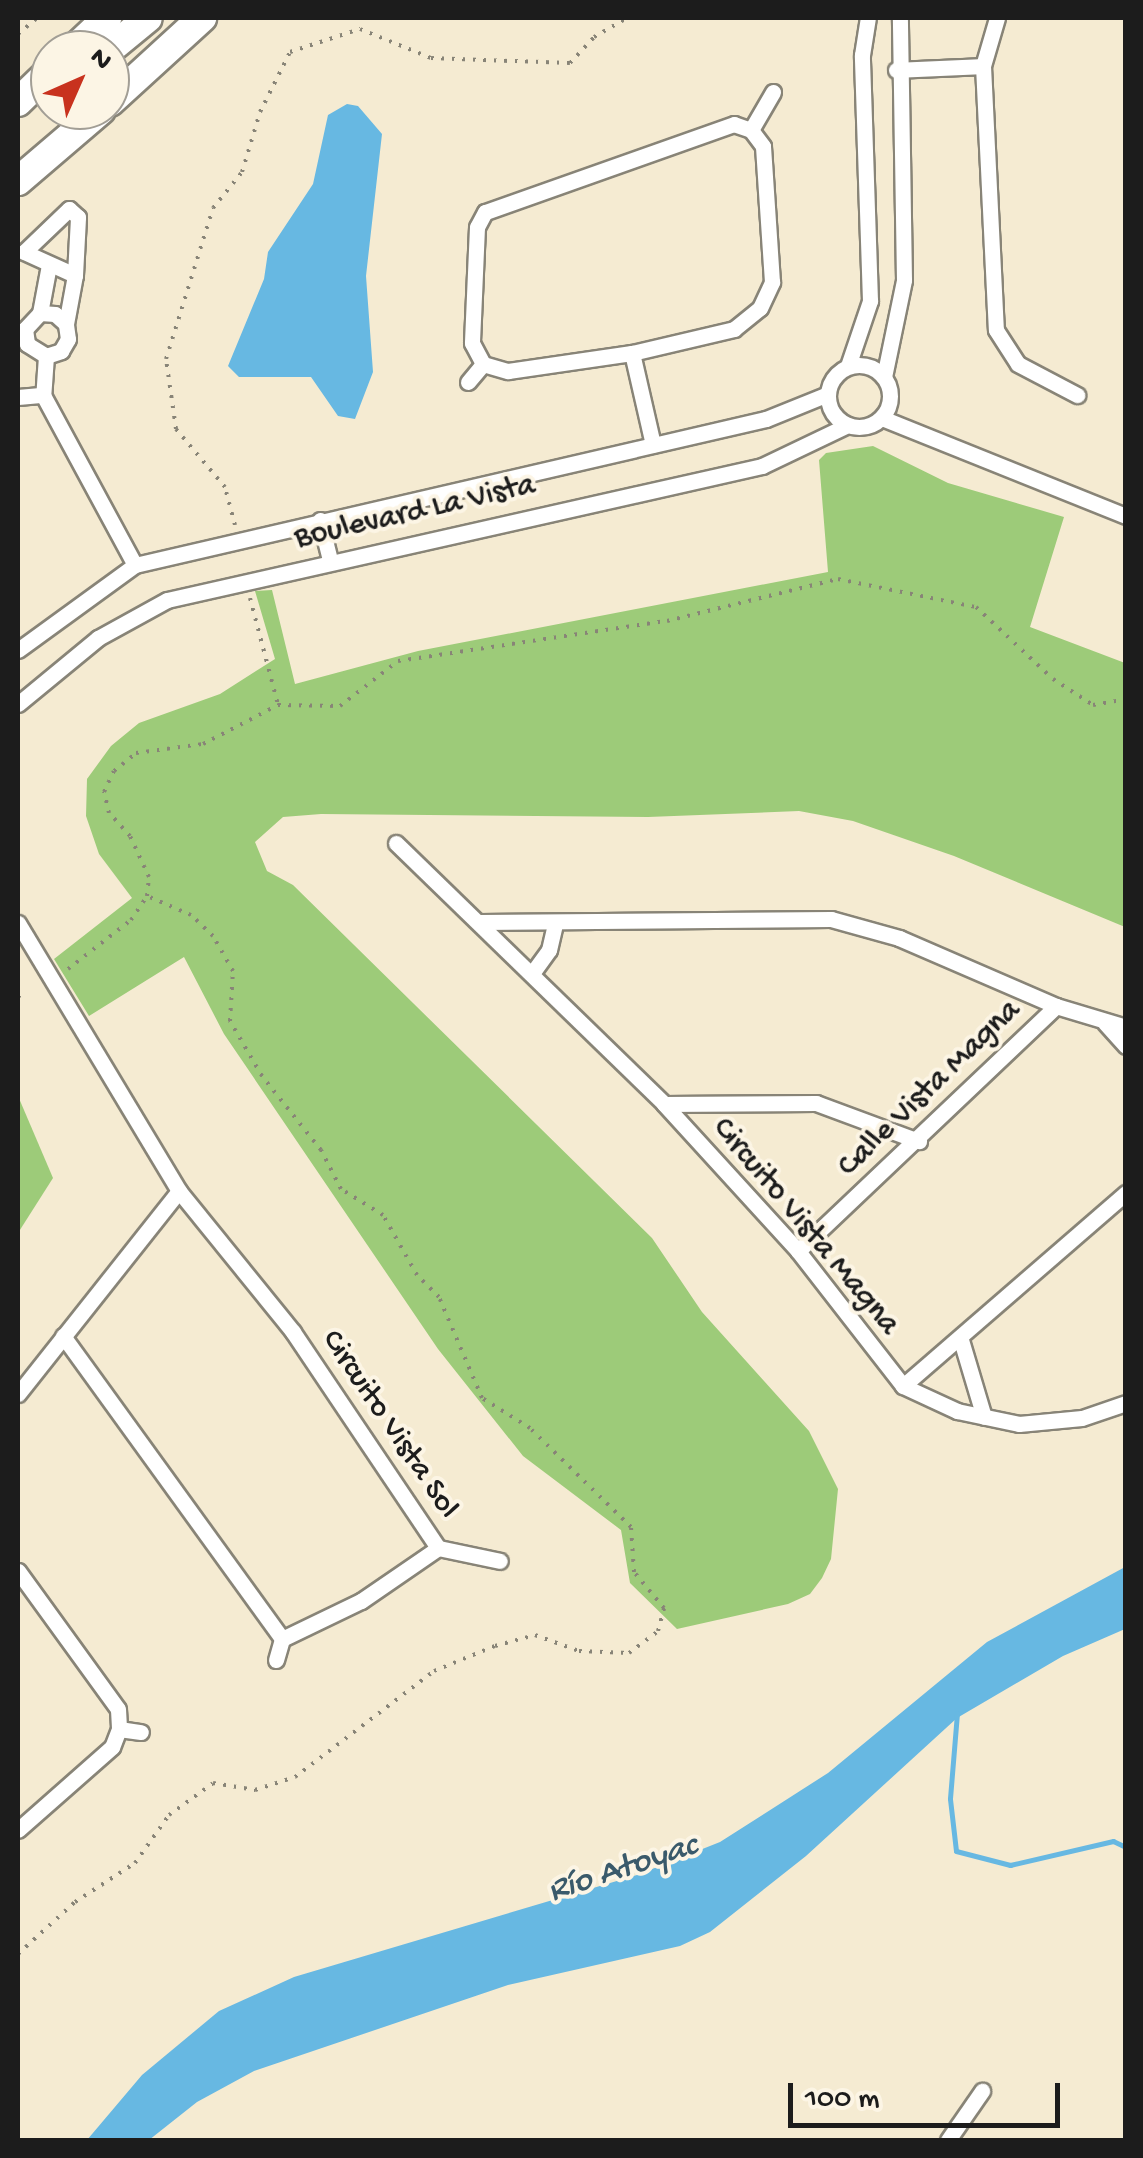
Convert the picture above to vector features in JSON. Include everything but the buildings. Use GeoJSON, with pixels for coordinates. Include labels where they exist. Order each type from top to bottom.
{"type":"FeatureCollection","features":[{"type":"Feature","properties":{"kind":"highway"},"geometry":{"type":"LineString","coordinates":[[130,84],[202,18]]}},
{"type":"Feature","properties":{"kind":"highway"},"geometry":{"type":"LineString","coordinates":[[18,181],[78,130]]}},
{"type":"Feature","properties":{"kind":"street"},"geometry":{"type":"LineString","coordinates":[[868,18],[862,55],[870,302],[848,366],[828,394],[833,413],[848,426],[866,427],[882,418],[890,398],[884,378],[904,280],[896,70],[900,18]]}},
{"type":"Feature","properties":{"kind":"street"},"geometry":{"type":"LineString","coordinates":[[997,18],[983,66],[996,330],[1018,364],[1076,396]]}},
{"type":"Feature","properties":{"kind":"street"},"geometry":{"type":"LineString","coordinates":[[896,70],[983,66]]}},
{"type":"Feature","properties":{"kind":"street"},"geometry":{"type":"LineString","coordinates":[[751,130],[773,92]]}},
{"type":"Feature","properties":{"kind":"street"},"geometry":{"type":"LineString","coordinates":[[734,124],[751,130],[763,146],[768,296],[734,329],[632,353],[508,372],[483,364],[472,343],[480,205],[734,124]]}},
{"type":"Feature","properties":{"kind":"street"},"geometry":{"type":"LineString","coordinates":[[46,356],[65,346],[75,275],[74,209],[24,248],[49,265],[75,275]]}},
{"type":"Feature","properties":{"kind":"street"},"geometry":{"type":"LineString","coordinates":[[40,313],[49,265]]}},
{"type":"Feature","properties":{"kind":"street"},"geometry":{"type":"LineString","coordinates":[[46,356],[25,337],[28,322],[40,313],[56,314],[66,324]]}},
{"type":"Feature","properties":{"kind":"street"},"geometry":{"type":"LineString","coordinates":[[632,353],[653,446]]}},
{"type":"Feature","properties":{"kind":"street"},"geometry":{"type":"LineString","coordinates":[[46,356],[43,395],[135,564]]}},
{"type":"Feature","properties":{"kind":"street"},"geometry":{"type":"LineString","coordinates":[[468,382],[483,364]]}},
{"type":"Feature","properties":{"kind":"street"},"geometry":{"type":"LineString","coordinates":[[848,366],[868,366],[884,378]]}},
{"type":"Feature","properties":{"kind":"street","name":"Boulevard La Vista"},"geometry":{"type":"LineString","coordinates":[[18,650],[135,564],[766,419],[828,394]]}},
{"type":"Feature","properties":{"kind":"street"},"geometry":{"type":"LineString","coordinates":[[18,398],[43,395]]}},
{"type":"Feature","properties":{"kind":"street"},"geometry":{"type":"LineString","coordinates":[[882,418],[1126,516]]}},
{"type":"Feature","properties":{"kind":"street","name":"Boulevard La Vista"},"geometry":{"type":"LineString","coordinates":[[18,704],[69,658],[138,613],[246,580],[330,560],[762,466],[848,426]]}},
{"type":"Feature","properties":{"kind":"street"},"geometry":{"type":"LineString","coordinates":[[320,520],[330,560]]}},
{"type":"Feature","properties":{"kind":"street","name":"Circuito Vista Magna"},"geometry":{"type":"LineString","coordinates":[[396,844],[534,972],[664,1104],[798,1251],[903,1386]]}},
{"type":"Feature","properties":{"kind":"street"},"geometry":{"type":"LineString","coordinates":[[480,922],[831,918],[899,938],[1056,1006],[1126,1028]]}},
{"type":"Feature","properties":{"kind":"street","name":"Circuito Vista Sol"},"geometry":{"type":"LineString","coordinates":[[18,923],[179,1191],[293,1332],[438,1548],[361,1601],[282,1639]]}},
{"type":"Feature","properties":{"kind":"street"},"geometry":{"type":"LineString","coordinates":[[534,972],[549,950],[555,924]]}},
{"type":"Feature","properties":{"kind":"street","name":"Calle Vista Magna"},"geometry":{"type":"LineString","coordinates":[[798,1251],[1056,1006]]}},
{"type":"Feature","properties":{"kind":"street"},"geometry":{"type":"LineString","coordinates":[[1104,1022],[1126,1046]]}},
{"type":"Feature","properties":{"kind":"street","name":"Circuito Vista Magna"},"geometry":{"type":"LineString","coordinates":[[664,1104],[816,1104],[918,1140]]}},
{"type":"Feature","properties":{"kind":"street"},"geometry":{"type":"LineString","coordinates":[[18,1394],[179,1191]]}},
{"type":"Feature","properties":{"kind":"street"},"geometry":{"type":"LineString","coordinates":[[903,1386],[961,1340],[1126,1193]]}},
{"type":"Feature","properties":{"kind":"street"},"geometry":{"type":"LineString","coordinates":[[62,1336],[282,1639],[276,1660]]}},
{"type":"Feature","properties":{"kind":"street"},"geometry":{"type":"LineString","coordinates":[[961,1340],[984,1417]]}},
{"type":"Feature","properties":{"kind":"street"},"geometry":{"type":"LineString","coordinates":[[903,1386],[984,1417],[1048,1423],[1126,1403]]}},
{"type":"Feature","properties":{"kind":"street"},"geometry":{"type":"LineString","coordinates":[[438,1548],[500,1562]]}},
{"type":"Feature","properties":{"kind":"street"},"geometry":{"type":"LineString","coordinates":[[18,1572],[118,1710],[119,1729],[112,1747],[18,1830]]}},
{"type":"Feature","properties":{"kind":"street"},"geometry":{"type":"LineString","coordinates":[[119,1729],[141,1732]]}},
{"type":"Feature","properties":{"kind":"street"},"geometry":{"type":"LineString","coordinates":[[948,2140],[982,2091]]}},
{"type":"Feature","properties":{"kind":"path"},"geometry":{"type":"LineString","coordinates":[[20,32],[37,18]]}},
{"type":"Feature","properties":{"kind":"path"},"geometry":{"type":"LineString","coordinates":[[238,540],[225,488],[176,429],[166,359],[213,208],[242,172],[260,112],[290,52],[360,29],[431,58],[570,63],[594,37],[627,18]]}},
{"type":"Feature","properties":{"kind":"path"},"geometry":{"type":"LineString","coordinates":[[1126,76],[1126,116]]}},
{"type":"Feature","properties":{"kind":"path"},"geometry":{"type":"LineString","coordinates":[[68,969],[131,920],[147,896],[149,876],[130,836],[108,813],[104,792],[114,771],[136,753],[203,744],[278,704],[340,706],[398,660],[667,621],[838,578],[976,607],[1053,679],[1093,706],[1126,699]]}},
{"type":"Feature","properties":{"kind":"path"},"geometry":{"type":"LineString","coordinates":[[246,580],[278,704]]}},
{"type":"Feature","properties":{"kind":"green space"},"geometry":{"type":"Polygon","coordinates":[[[873,446],[948,483],[1064,517],[1030,627],[1125,663],[1125,927],[954,856],[853,821],[799,811],[648,817],[321,814],[283,817],[255,842],[267,871],[293,885],[652,1238],[702,1312],[809,1431],[838,1489],[831,1559],[822,1578],[810,1594],[788,1604],[677,1629],[630,1583],[621,1530],[523,1456],[438,1349],[224,1034],[184,957],[89,1016],[54,959],[132,898],[99,854],[86,816],[87,779],[111,746],[139,723],[220,694],[275,659],[255,591],[272,590],[295,684],[418,651],[828,572],[819,460],[826,453],[873,446]]]}},
{"type":"Feature","properties":{"kind":"green space"},"geometry":{"type":"Polygon","coordinates":[[[18,1096],[53,1178],[18,1233],[18,1096]]]}},
{"type":"Feature","properties":{"kind":"water"},"geometry":{"type":"Polygon","coordinates":[[[347,104],[358,106],[382,134],[366,276],[373,372],[355,419],[338,416],[311,377],[239,377],[228,366],[264,279],[268,252],[313,184],[328,115],[347,104]]]}},
{"type":"Feature","properties":{"kind":"water"},"geometry":{"type":"Polygon","coordinates":[[[1125,1567],[1125,1629],[1063,1656],[957,1718],[806,1856],[710,1932],[680,1946],[508,1985],[254,2071],[197,2102],[149,2140],[87,2140],[142,2075],[219,2011],[294,1977],[637,1875],[720,1842],[828,1773],[987,1642],[1125,1567]]]}},
{"type":"Feature","properties":{"kind":"waterway"},"geometry":{"type":"LineString","coordinates":[[957,1713],[950,1799],[956,1851],[1010,1865],[1113,1841],[1126,1847]]}},
{"type":"Feature","properties":{"kind":"water label","name":"Río Atoyac"},"geometry":{"type":"Point","coordinates":[623,1870]}}]}
